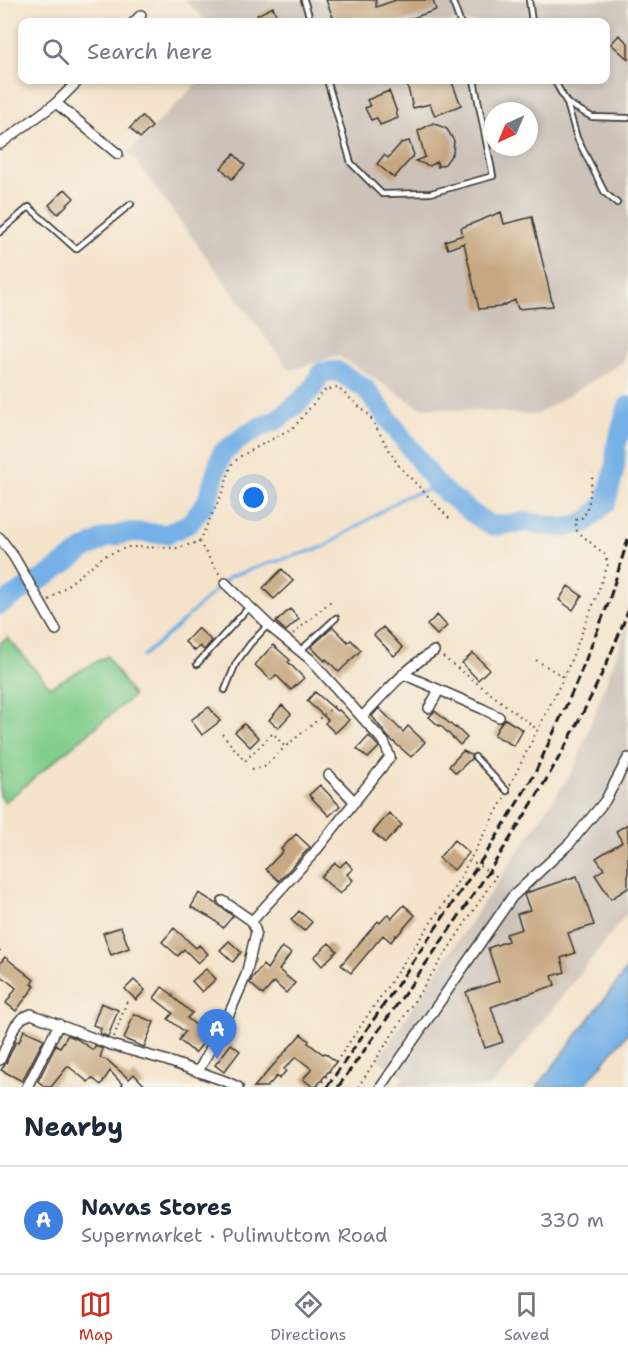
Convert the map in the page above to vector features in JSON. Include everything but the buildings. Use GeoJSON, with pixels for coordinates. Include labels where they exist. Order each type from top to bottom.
{"type":"FeatureCollection","features":[{"type":"Feature","properties":{"kind":"street"},"geometry":{"type":"LineString","coordinates":[[0,144],[57,103],[75,84]]}},
{"type":"Feature","properties":{"kind":"street"},"geometry":{"type":"LineString","coordinates":[[57,103],[118,154]]}},
{"type":"Feature","properties":{"kind":"street"},"geometry":{"type":"LineString","coordinates":[[0,538],[14,557],[56,630]]}},
{"type":"Feature","properties":{"kind":"street"},"geometry":{"type":"LineString","coordinates":[[225,583],[269,625],[310,659],[384,742],[390,757],[314,853],[252,921]]}},
{"type":"Feature","properties":{"kind":"street"},"geometry":{"type":"LineString","coordinates":[[362,717],[404,674],[434,651]]}},
{"type":"Feature","properties":{"kind":"street"},"geometry":{"type":"LineString","coordinates":[[404,674],[499,717]]}},
{"type":"Feature","properties":{"kind":"street"},"geometry":{"type":"LineString","coordinates":[[429,708],[439,690]]}},
{"type":"Feature","properties":{"kind":"street"},"geometry":{"type":"LineString","coordinates":[[381,1087],[512,897],[570,843],[605,801],[628,758]]}},
{"type":"Feature","properties":{"kind":"street"},"geometry":{"type":"LineString","coordinates":[[329,776],[355,802]]}},
{"type":"Feature","properties":{"kind":"street"},"geometry":{"type":"LineString","coordinates":[[198,1072],[230,1012],[246,975],[256,932],[252,921],[223,900]]}},
{"type":"Feature","properties":{"kind":"street"},"geometry":{"type":"LineString","coordinates":[[0,1060],[15,1026],[22,1018],[31,1014],[111,1046],[165,1060],[238,1087]]}},
{"type":"Feature","properties":{"kind":"street"},"geometry":{"type":"LineString","coordinates":[[27,1087],[59,1024]]}},
{"type":"Feature","properties":{"kind":"lane"},"geometry":{"type":"LineString","coordinates":[[304,0],[309,18]]}},
{"type":"Feature","properties":{"kind":"lane"},"geometry":{"type":"LineString","coordinates":[[452,0],[459,18]]}},
{"type":"Feature","properties":{"kind":"lane"},"geometry":{"type":"LineString","coordinates":[[529,0],[531,18]]}},
{"type":"Feature","properties":{"kind":"lane"},"geometry":{"type":"LineString","coordinates":[[328,84],[351,164],[382,194],[431,193],[493,176],[475,84]]}},
{"type":"Feature","properties":{"kind":"lane"},"geometry":{"type":"LineString","coordinates":[[556,84],[567,103],[577,138],[605,193],[617,203]]}},
{"type":"Feature","properties":{"kind":"lane"},"geometry":{"type":"LineString","coordinates":[[567,103],[592,117],[628,118]]}},
{"type":"Feature","properties":{"kind":"lane"},"geometry":{"type":"LineString","coordinates":[[0,232],[30,207],[76,249],[132,204]]}},
{"type":"Feature","properties":{"kind":"lane"},"geometry":{"type":"LineString","coordinates":[[197,664],[250,606]]}},
{"type":"Feature","properties":{"kind":"lane"},"geometry":{"type":"LineString","coordinates":[[300,651],[336,618]]}},
{"type":"Feature","properties":{"kind":"lane"},"geometry":{"type":"LineString","coordinates":[[225,690],[236,663],[250,644],[269,625]]}},
{"type":"Feature","properties":{"kind":"lane"},"geometry":{"type":"LineString","coordinates":[[475,757],[507,791]]}},
{"type":"Feature","properties":{"kind":"path"},"geometry":{"type":"LineString","coordinates":[[42,606],[104,556],[128,547],[177,548],[199,542],[223,491],[232,464],[241,456],[294,427],[324,391],[337,387],[369,415],[398,465],[450,519]]}},
{"type":"Feature","properties":{"kind":"path"},"geometry":{"type":"LineString","coordinates":[[319,1087],[453,890],[507,791],[564,677],[608,564],[604,555],[577,531],[575,520],[584,517],[589,502],[593,473]]}},
{"type":"Feature","properties":{"kind":"path"},"geometry":{"type":"LineString","coordinates":[[199,542],[225,583]]}},
{"type":"Feature","properties":{"kind":"path"},"geometry":{"type":"LineString","coordinates":[[286,640],[331,602]]}},
{"type":"Feature","properties":{"kind":"path"},"geometry":{"type":"LineString","coordinates":[[434,651],[538,730]]}},
{"type":"Feature","properties":{"kind":"path"},"geometry":{"type":"LineString","coordinates":[[536,660],[564,677]]}},
{"type":"Feature","properties":{"kind":"path"},"geometry":{"type":"LineString","coordinates":[[252,769],[264,767],[345,698]]}},
{"type":"Feature","properties":{"kind":"path"},"geometry":{"type":"LineString","coordinates":[[222,734],[244,761],[273,733],[285,747]]}},
{"type":"Feature","properties":{"kind":"path"},"geometry":{"type":"LineString","coordinates":[[358,1087],[496,876],[470,860]]}},
{"type":"Feature","properties":{"kind":"path"},"geometry":{"type":"LineString","coordinates":[[111,1046],[127,1001]]}},
{"type":"Feature","properties":{"kind":"shaded area"},"geometry":{"type":"Polygon","coordinates":[[[185,0],[628,0],[628,336],[623,362],[536,415],[419,407],[339,356],[290,370],[129,152],[196,84],[610,84],[610,18],[203,18],[185,0]]]}},
{"type":"Feature","properties":{"kind":"shaded area"},"geometry":{"type":"Polygon","coordinates":[[[628,623],[628,912],[491,1087],[397,1087],[404,1077],[378,1059],[574,769],[628,623]]]}},
{"type":"Feature","properties":{"kind":"green space"},"geometry":{"type":"Polygon","coordinates":[[[8,638],[50,687],[107,656],[133,696],[5,802],[0,796],[0,643],[8,638]]]}},
{"type":"Feature","properties":{"kind":"water"},"geometry":{"type":"Polygon","coordinates":[[[628,968],[628,1033],[583,1087],[537,1087],[628,968]]]}},
{"type":"Feature","properties":{"kind":"waterway"},"geometry":{"type":"LineString","coordinates":[[0,605],[105,538],[131,532],[167,534],[190,523],[207,501],[222,453],[243,437],[277,420],[312,389],[322,372],[337,371],[365,388],[439,487],[492,526],[526,522],[564,528],[585,523],[606,503],[615,467],[616,446],[628,406]]}},
{"type":"Feature","properties":{"kind":"waterway"},"geometry":{"type":"LineString","coordinates":[[143,656],[229,577],[324,547],[406,496],[439,487],[431,479]]}},
{"type":"Feature","properties":{"kind":"railway"},"geometry":{"type":"LineString","coordinates":[[327,1087],[491,846],[534,775],[576,684],[608,604],[628,539]]}},
{"type":"Feature","properties":{"kind":"railway"},"geometry":{"type":"LineString","coordinates":[[338,1087],[459,916],[530,806],[574,731],[612,652],[628,611]]}},
{"type":"Feature","properties":{"kind":"place","name":"Navas Stores"},"geometry":{"type":"Point","coordinates":[217,1059]}}]}
